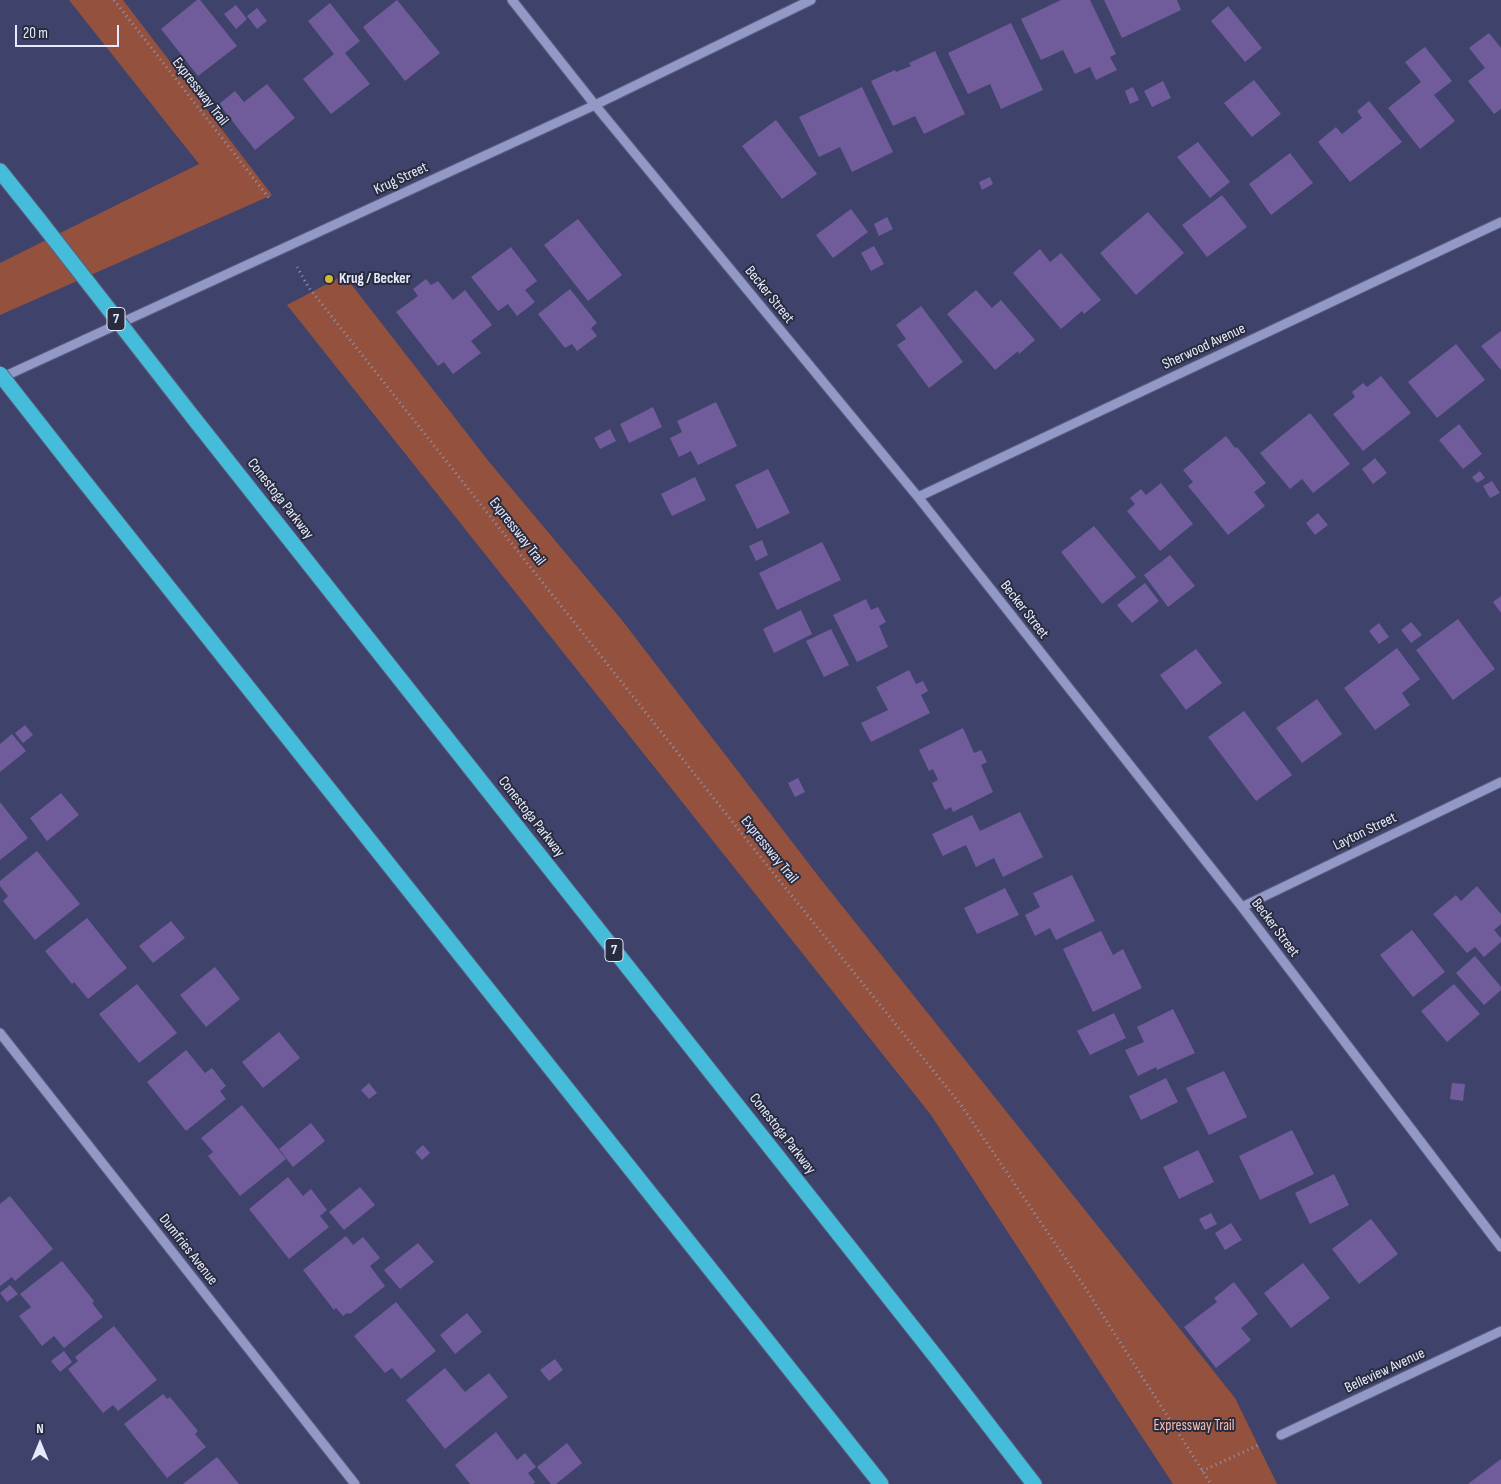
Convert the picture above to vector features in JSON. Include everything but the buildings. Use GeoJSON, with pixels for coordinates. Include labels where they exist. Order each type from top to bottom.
{"type":"FeatureCollection","features":[{"type":"Feature","properties":{"kind":"highway","name":"Conestoga Parkway"},"geometry":{"type":"LineString","coordinates":[[0,171],[940,1362],[1034,1484]]}},
{"type":"Feature","properties":{"kind":"highway"},"geometry":{"type":"LineString","coordinates":[[0,374],[881,1484]]}},
{"type":"Feature","properties":{"kind":"street","name":"Becker Street"},"geometry":{"type":"LineString","coordinates":[[512,0],[595,105],[918,497],[1242,907],[1501,1247]]}},
{"type":"Feature","properties":{"kind":"street","name":"Krug Street"},"geometry":{"type":"LineString","coordinates":[[0,379],[595,105],[811,0]]}},
{"type":"Feature","properties":{"kind":"street","name":"Sherwood Avenue"},"geometry":{"type":"LineString","coordinates":[[918,497],[1501,222]]}},
{"type":"Feature","properties":{"kind":"street","name":"Layton Street"},"geometry":{"type":"LineString","coordinates":[[1242,907],[1501,782]]}},
{"type":"Feature","properties":{"kind":"street","name":"Dumfries Avenue"},"geometry":{"type":"LineString","coordinates":[[0,1034],[355,1484]]}},
{"type":"Feature","properties":{"kind":"street","name":"Belleview Avenue"},"geometry":{"type":"LineString","coordinates":[[1282,1435],[1501,1331]]}},
{"type":"Feature","properties":{"kind":"path","name":"Expressway Trail"},"geometry":{"type":"LineString","coordinates":[[114,0],[269,198]]}},
{"type":"Feature","properties":{"kind":"path","name":"Expressway Trail"},"geometry":{"type":"LineString","coordinates":[[286,247],[310,288],[758,854],[961,1105],[1084,1286],[1211,1484]]}},
{"type":"Feature","properties":{"kind":"path"},"geometry":{"type":"LineString","coordinates":[[1202,1471],[1282,1435]]}},
{"type":"Feature","properties":{"kind":"green space"},"geometry":{"type":"Polygon","coordinates":[[[69,0],[123,0],[272,195],[0,315],[0,263],[199,164],[69,0]]]}},
{"type":"Feature","properties":{"kind":"green space","name":"Expressway Trail"},"geometry":{"type":"Polygon","coordinates":[[[344,275],[490,463],[621,619],[819,877],[1235,1398],[1277,1484],[1173,1484],[931,1115],[287,305],[344,275]]]}},
{"type":"Feature","properties":{"kind":"place","name":"Krug / Becker"},"geometry":{"type":"Point","coordinates":[329,279]}}]}
